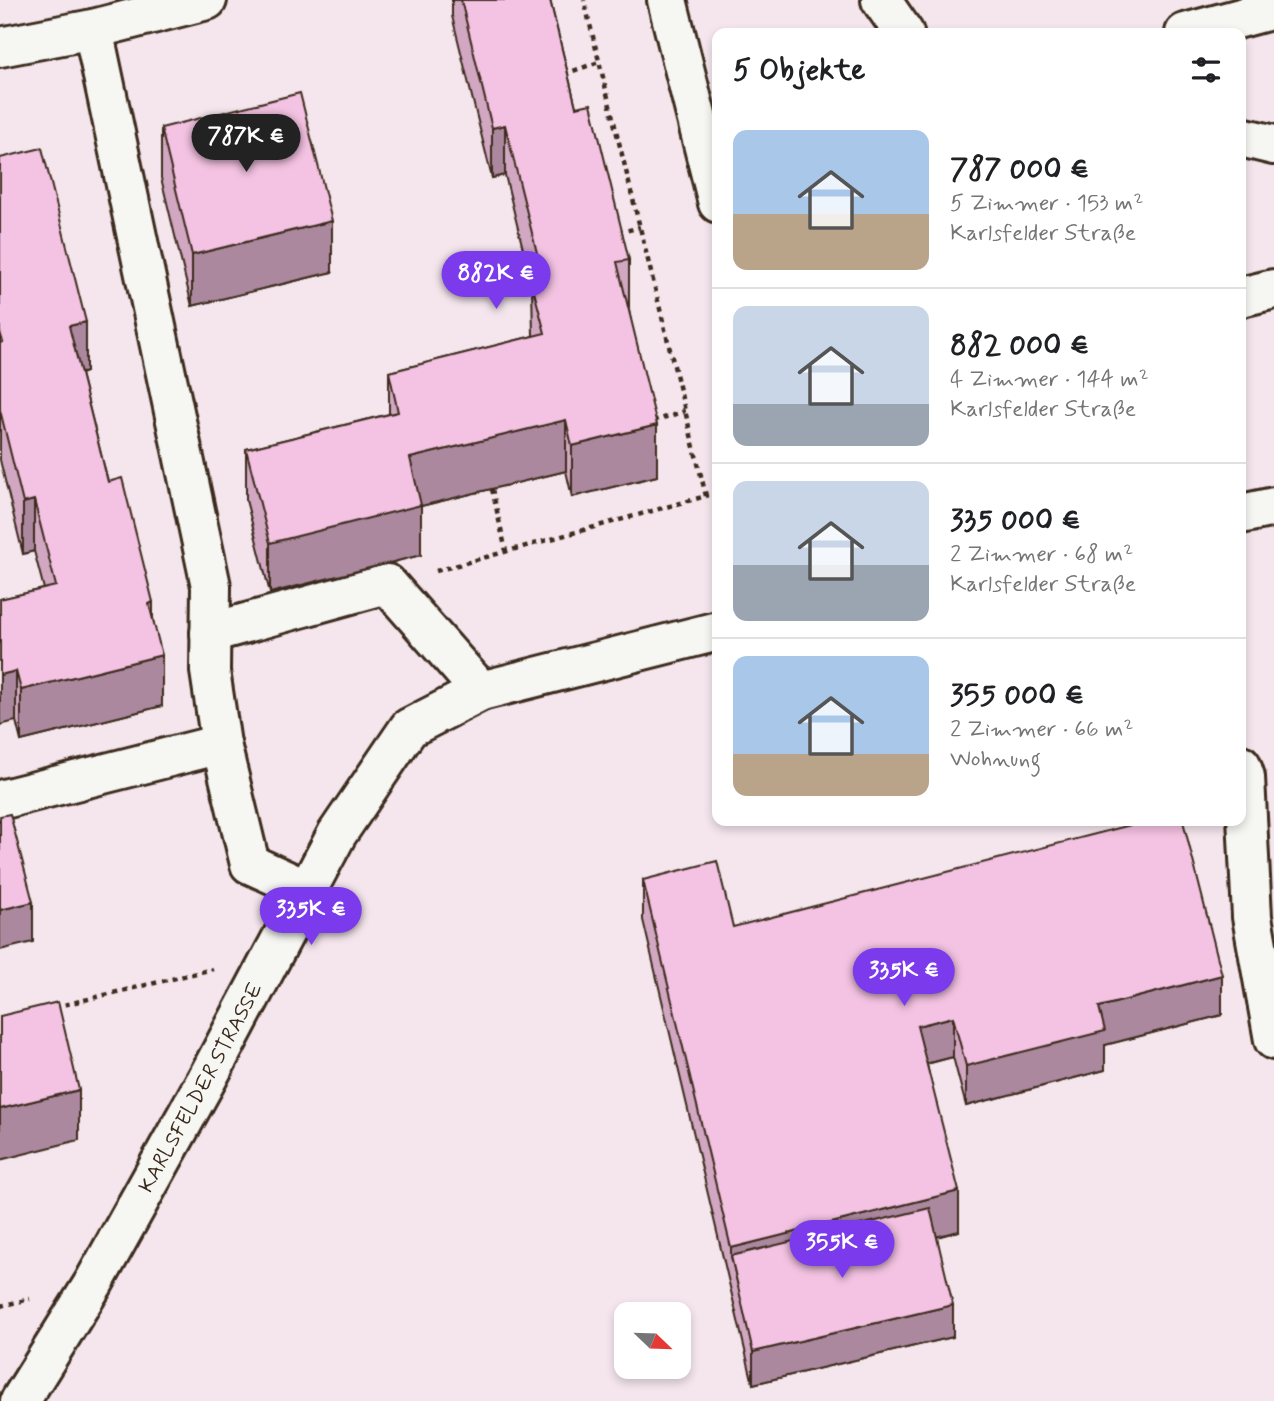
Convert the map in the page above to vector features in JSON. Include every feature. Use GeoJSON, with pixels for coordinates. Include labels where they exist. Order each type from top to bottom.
{"type":"FeatureCollection","features":[{"type":"Feature","properties":{"kind":"street"},"geometry":{"type":"LineString","coordinates":[[0,47],[93,29],[207,0]]}},
{"type":"Feature","properties":{"kind":"street"},"geometry":{"type":"LineString","coordinates":[[667,0],[712,178]]}},
{"type":"Feature","properties":{"kind":"street"},"geometry":{"type":"LineString","coordinates":[[881,0],[901,28]]}},
{"type":"Feature","properties":{"kind":"street"},"geometry":{"type":"LineString","coordinates":[[1204,28],[1274,9]]}},
{"type":"Feature","properties":{"kind":"street"},"geometry":{"type":"LineString","coordinates":[[93,29],[211,586],[210,671],[221,744],[250,864],[307,890]]}},
{"type":"Feature","properties":{"kind":"street"},"geometry":{"type":"LineString","coordinates":[[1246,138],[1274,145]]}},
{"type":"Feature","properties":{"kind":"street"},"geometry":{"type":"LineString","coordinates":[[1246,295],[1274,289]]}},
{"type":"Feature","properties":{"kind":"street"},"geometry":{"type":"LineString","coordinates":[[1246,513],[1274,507]]}},
{"type":"Feature","properties":{"kind":"street"},"geometry":{"type":"LineString","coordinates":[[211,633],[387,584],[481,691]]}},
{"type":"Feature","properties":{"kind":"street","name":"KARLSFELDER STRASSE"},"geometry":{"type":"LineString","coordinates":[[20,1401],[93,1284],[337,834],[409,728],[481,691],[712,633]]}},
{"type":"Feature","properties":{"kind":"street"},"geometry":{"type":"LineString","coordinates":[[0,800],[221,744]]}},
{"type":"Feature","properties":{"kind":"street"},"geometry":{"type":"LineString","coordinates":[[1253,771],[1252,917],[1269,981],[1274,1040]]}},
{"type":"Feature","properties":{"kind":"path"},"geometry":{"type":"LineString","coordinates":[[387,584],[706,496],[584,0]]}},
{"type":"Feature","properties":{"kind":"path"},"geometry":{"type":"LineString","coordinates":[[556,76],[600,62]]}},
{"type":"Feature","properties":{"kind":"path"},"geometry":{"type":"LineString","coordinates":[[610,235],[640,227]]}},
{"type":"Feature","properties":{"kind":"path"},"geometry":{"type":"LineString","coordinates":[[645,424],[685,411]]}},
{"type":"Feature","properties":{"kind":"path"},"geometry":{"type":"LineString","coordinates":[[492,489],[506,551]]}},
{"type":"Feature","properties":{"kind":"path"},"geometry":{"type":"LineString","coordinates":[[54,1007],[273,956]]}},
{"type":"Feature","properties":{"kind":"building"},"geometry":{"type":"Polygon","coordinates":[[[461,0],[550,0],[576,107],[591,104],[629,260],[617,262],[657,425],[572,446],[566,420],[410,458],[421,505],[270,543],[246,449],[398,412],[389,372],[545,333],[532,284],[544,281],[505,125],[492,128],[461,0]]]}},
{"type":"Feature","properties":{"kind":"building"},"geometry":{"type":"Polygon","coordinates":[[[300,93],[332,221],[192,255],[161,128],[300,93]]]}},
{"type":"Feature","properties":{"kind":"building"},"geometry":{"type":"Polygon","coordinates":[[[42,148],[86,322],[69,326],[108,482],[122,478],[153,602],[149,604],[162,655],[21,690],[16,671],[0,675],[0,599],[56,586],[34,500],[23,503],[0,410],[0,343],[3,342],[0,332],[0,158],[42,148]]]}},
{"type":"Feature","properties":{"kind":"building"},"geometry":{"type":"Polygon","coordinates":[[[10,814],[33,902],[0,910],[0,816],[10,814]]]}},
{"type":"Feature","properties":{"kind":"building"},"geometry":{"type":"Polygon","coordinates":[[[1127,826],[1184,826],[1222,975],[1099,1007],[1105,1031],[966,1066],[953,1017],[917,1026],[959,1191],[731,1248],[643,880],[717,861],[733,927],[1127,826]]]}},
{"type":"Feature","properties":{"kind":"building"},"geometry":{"type":"Polygon","coordinates":[[[58,1002],[79,1090],[0,1109],[0,1016],[58,1002]]]}},
{"type":"Feature","properties":{"kind":"building"},"geometry":{"type":"Polygon","coordinates":[[[930,1208],[953,1305],[753,1352],[731,1256],[930,1208]]]}}]}
